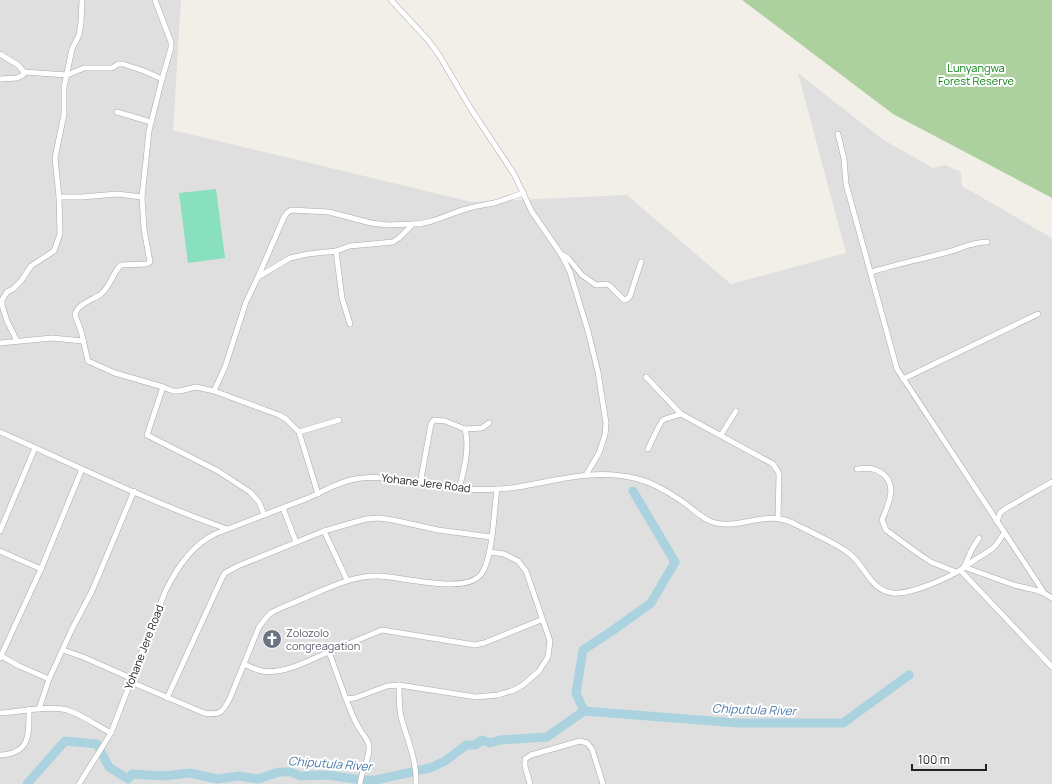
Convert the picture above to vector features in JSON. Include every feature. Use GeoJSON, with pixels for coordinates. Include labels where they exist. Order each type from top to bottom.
{"type":"FeatureCollection","features":[{"type":"Feature","properties":{"kind":"street"},"geometry":{"type":"LineString","coordinates":[[17,341],[7,321],[2,300],[7,292],[13,289],[21,281],[31,266],[54,251],[60,232],[59,197],[55,158],[64,114],[64,87],[72,49],[79,35],[82,0]]}},
{"type":"Feature","properties":{"kind":"street"},"geometry":{"type":"LineString","coordinates":[[155,0],[171,42],[171,48],[151,122],[145,154],[142,197],[144,229],[150,262],[147,264],[121,265],[118,267],[109,285],[102,293],[78,309],[75,315],[86,356],[88,361],[91,363],[115,373],[173,391],[196,387],[214,391],[286,419],[298,432],[318,494]]}},
{"type":"Feature","properties":{"kind":"street"},"geometry":{"type":"LineString","coordinates":[[391,0],[428,40],[439,55],[471,109],[514,174],[532,212],[562,254],[570,272],[588,331],[598,372],[605,413],[605,435],[599,453],[586,475]]}},
{"type":"Feature","properties":{"kind":"street"},"geometry":{"type":"LineString","coordinates":[[0,54],[18,65],[24,72],[67,75],[84,68],[112,68],[118,64],[123,64],[144,70],[162,79]]}},
{"type":"Feature","properties":{"kind":"street"},"geometry":{"type":"LineString","coordinates":[[0,79],[18,78],[23,75],[24,72]]}},
{"type":"Feature","properties":{"kind":"street"},"geometry":{"type":"LineString","coordinates":[[117,112],[151,122]]}},
{"type":"Feature","properties":{"kind":"street"},"geometry":{"type":"LineString","coordinates":[[838,134],[844,159],[846,184],[896,369],[1043,591],[1052,598]]}},
{"type":"Feature","properties":{"kind":"street"},"geometry":{"type":"LineString","coordinates":[[214,391],[225,367],[246,302],[287,212],[292,210],[329,212],[371,223],[388,225],[423,224],[433,222],[441,217],[467,209],[524,193]]}},
{"type":"Feature","properties":{"kind":"street"},"geometry":{"type":"LineString","coordinates":[[59,197],[117,194],[142,197]]}},
{"type":"Feature","properties":{"kind":"street"},"geometry":{"type":"LineString","coordinates":[[258,277],[290,258],[308,254],[336,251],[350,246],[393,242],[413,224]]}},
{"type":"Feature","properties":{"kind":"street"},"geometry":{"type":"LineString","coordinates":[[871,272],[978,242],[987,242]]}},
{"type":"Feature","properties":{"kind":"street"},"geometry":{"type":"LineString","coordinates":[[336,251],[342,298],[350,324]]}},
{"type":"Feature","properties":{"kind":"street"},"geometry":{"type":"LineString","coordinates":[[562,254],[568,258],[582,275],[596,285],[607,284],[624,300],[630,296],[641,262]]}},
{"type":"Feature","properties":{"kind":"street"},"geometry":{"type":"LineString","coordinates":[[903,379],[1038,314]]}},
{"type":"Feature","properties":{"kind":"street"},"geometry":{"type":"LineString","coordinates":[[0,343],[59,338],[83,341]]}},
{"type":"Feature","properties":{"kind":"street"},"geometry":{"type":"LineString","coordinates":[[646,377],[681,414],[773,464],[778,470],[779,474],[778,519]]}},
{"type":"Feature","properties":{"kind":"street"},"geometry":{"type":"LineString","coordinates":[[164,388],[147,435],[218,471],[250,492],[259,502],[264,515]]}},
{"type":"Feature","properties":{"kind":"street"},"geometry":{"type":"LineString","coordinates":[[721,435],[736,411]]}},
{"type":"Feature","properties":{"kind":"street"},"geometry":{"type":"LineString","coordinates":[[648,449],[655,437],[660,423],[664,419],[681,414]]}},
{"type":"Feature","properties":{"kind":"street"},"geometry":{"type":"LineString","coordinates":[[298,432],[339,420]]}},
{"type":"Feature","properties":{"kind":"street"},"geometry":{"type":"LineString","coordinates":[[420,484],[431,424],[434,420],[445,421],[465,429],[482,428],[489,423]]}},
{"type":"Feature","properties":{"kind":"street"},"geometry":{"type":"LineString","coordinates":[[459,489],[468,444],[465,429]]}},
{"type":"Feature","properties":{"kind":"street"},"geometry":{"type":"LineString","coordinates":[[0,432],[82,469],[228,529]]}},
{"type":"Feature","properties":{"kind":"street"},"geometry":{"type":"LineString","coordinates":[[0,532],[35,448]]}},
{"type":"Feature","properties":{"kind":"street"},"geometry":{"type":"LineString","coordinates":[[857,469],[866,467],[873,468],[884,475],[890,482],[891,495],[882,520],[886,530],[931,562],[1022,587],[1043,591]]}},
{"type":"Feature","properties":{"kind":"street"},"geometry":{"type":"LineString","coordinates":[[49,679],[0,657],[41,569],[82,469]]}},
{"type":"Feature","properties":{"kind":"street","name":"Yohane Jere Road"},"geometry":{"type":"LineString","coordinates":[[80,784],[111,733],[165,592],[173,575],[193,550],[208,537],[318,494],[338,483],[358,478],[375,477],[459,489],[497,489],[586,475],[610,474],[638,479],[653,484],[680,500],[702,517],[714,522],[733,524],[755,520],[785,520],[837,545],[858,561],[868,577],[880,589],[892,593],[902,593],[917,588],[960,570],[993,548],[1004,533]]}},
{"type":"Feature","properties":{"kind":"street"},"geometry":{"type":"LineString","coordinates":[[997,522],[1000,513],[1005,509],[1052,482]]}},
{"type":"Feature","properties":{"kind":"street"},"geometry":{"type":"LineString","coordinates":[[63,650],[83,657],[167,698],[204,713],[220,713],[230,698],[259,626],[270,614],[347,580],[376,576],[448,584],[464,583],[476,580],[482,573],[490,552],[497,489]]}},
{"type":"Feature","properties":{"kind":"street"},"geometry":{"type":"LineString","coordinates":[[39,709],[49,679],[72,629],[92,591],[134,491]]}},
{"type":"Feature","properties":{"kind":"street"},"geometry":{"type":"LineString","coordinates":[[283,508],[296,542]]}},
{"type":"Feature","properties":{"kind":"street"},"geometry":{"type":"LineString","coordinates":[[167,698],[222,578],[225,573],[238,566],[324,531],[366,519],[379,518],[438,530],[491,537]]}},
{"type":"Feature","properties":{"kind":"street"},"geometry":{"type":"LineString","coordinates":[[324,531],[347,580]]}},
{"type":"Feature","properties":{"kind":"street"},"geometry":{"type":"LineString","coordinates":[[960,570],[979,538]]}},
{"type":"Feature","properties":{"kind":"street"},"geometry":{"type":"LineString","coordinates":[[0,551],[41,569]]}},
{"type":"Feature","properties":{"kind":"street"},"geometry":{"type":"LineString","coordinates":[[346,699],[355,698],[387,686],[399,685],[476,697],[498,695],[514,690],[523,685],[539,671],[548,657],[550,641],[526,571],[518,561],[504,554],[490,552]]}},
{"type":"Feature","properties":{"kind":"street"},"geometry":{"type":"LineString","coordinates":[[960,570],[1052,667]]}},
{"type":"Feature","properties":{"kind":"street"},"geometry":{"type":"LineString","coordinates":[[244,664],[261,671],[274,672],[291,667],[382,630],[475,646],[542,620]]}},
{"type":"Feature","properties":{"kind":"street"},"geometry":{"type":"LineString","coordinates":[[329,652],[346,699],[359,728],[368,740],[369,748],[367,762],[361,774],[360,784]]}},
{"type":"Feature","properties":{"kind":"street"},"geometry":{"type":"LineString","coordinates":[[399,685],[400,710],[413,757],[416,784]]}},
{"type":"Feature","properties":{"kind":"street"},"geometry":{"type":"LineString","coordinates":[[0,755],[9,754],[26,743],[29,709]]}},
{"type":"Feature","properties":{"kind":"street"},"geometry":{"type":"LineString","coordinates":[[0,713],[29,709],[67,710],[111,733]]}},
{"type":"Feature","properties":{"kind":"street"},"geometry":{"type":"LineString","coordinates":[[530,784],[525,766],[525,759],[531,755],[580,741],[587,742],[592,749],[603,784]]}},
{"type":"Feature","properties":{"kind":"shaded area"},"geometry":{"type":"Polygon","coordinates":[[[0,0],[181,0],[173,130],[472,202],[627,195],[731,284],[846,253],[798,73],[882,139],[933,168],[945,165],[961,172],[962,186],[1052,238],[1052,784],[0,784],[0,0]]]}},
{"type":"Feature","properties":{"kind":"green space","name":"Lunyangwa Forest Reserve"},"geometry":{"type":"Polygon","coordinates":[[[742,0],[1052,0],[1052,198],[893,114],[742,0]]]}},
{"type":"Feature","properties":{"kind":"green space"},"geometry":{"type":"Polygon","coordinates":[[[216,189],[225,258],[188,263],[179,193],[216,189]]]}},
{"type":"Feature","properties":{"kind":"waterway","name":"Chiputula River"},"geometry":{"type":"LineString","coordinates":[[584,711],[576,693],[583,650],[651,603],[675,562],[633,491]]}},
{"type":"Feature","properties":{"kind":"waterway","name":"Chiputula River"},"geometry":{"type":"LineString","coordinates":[[27,784],[65,741],[97,744],[109,767],[128,779],[132,774],[164,776],[190,773],[217,779],[239,776],[258,779],[279,772],[291,772],[300,776],[327,775],[362,780],[376,780],[430,768],[445,761],[466,745],[475,745],[482,740],[490,743],[500,740],[547,737],[584,711],[738,723],[843,723],[909,675]]}},
{"type":"Feature","properties":{"kind":"place","name":"Zolozolo congreagation"},"geometry":{"type":"Point","coordinates":[272,639]}}]}
